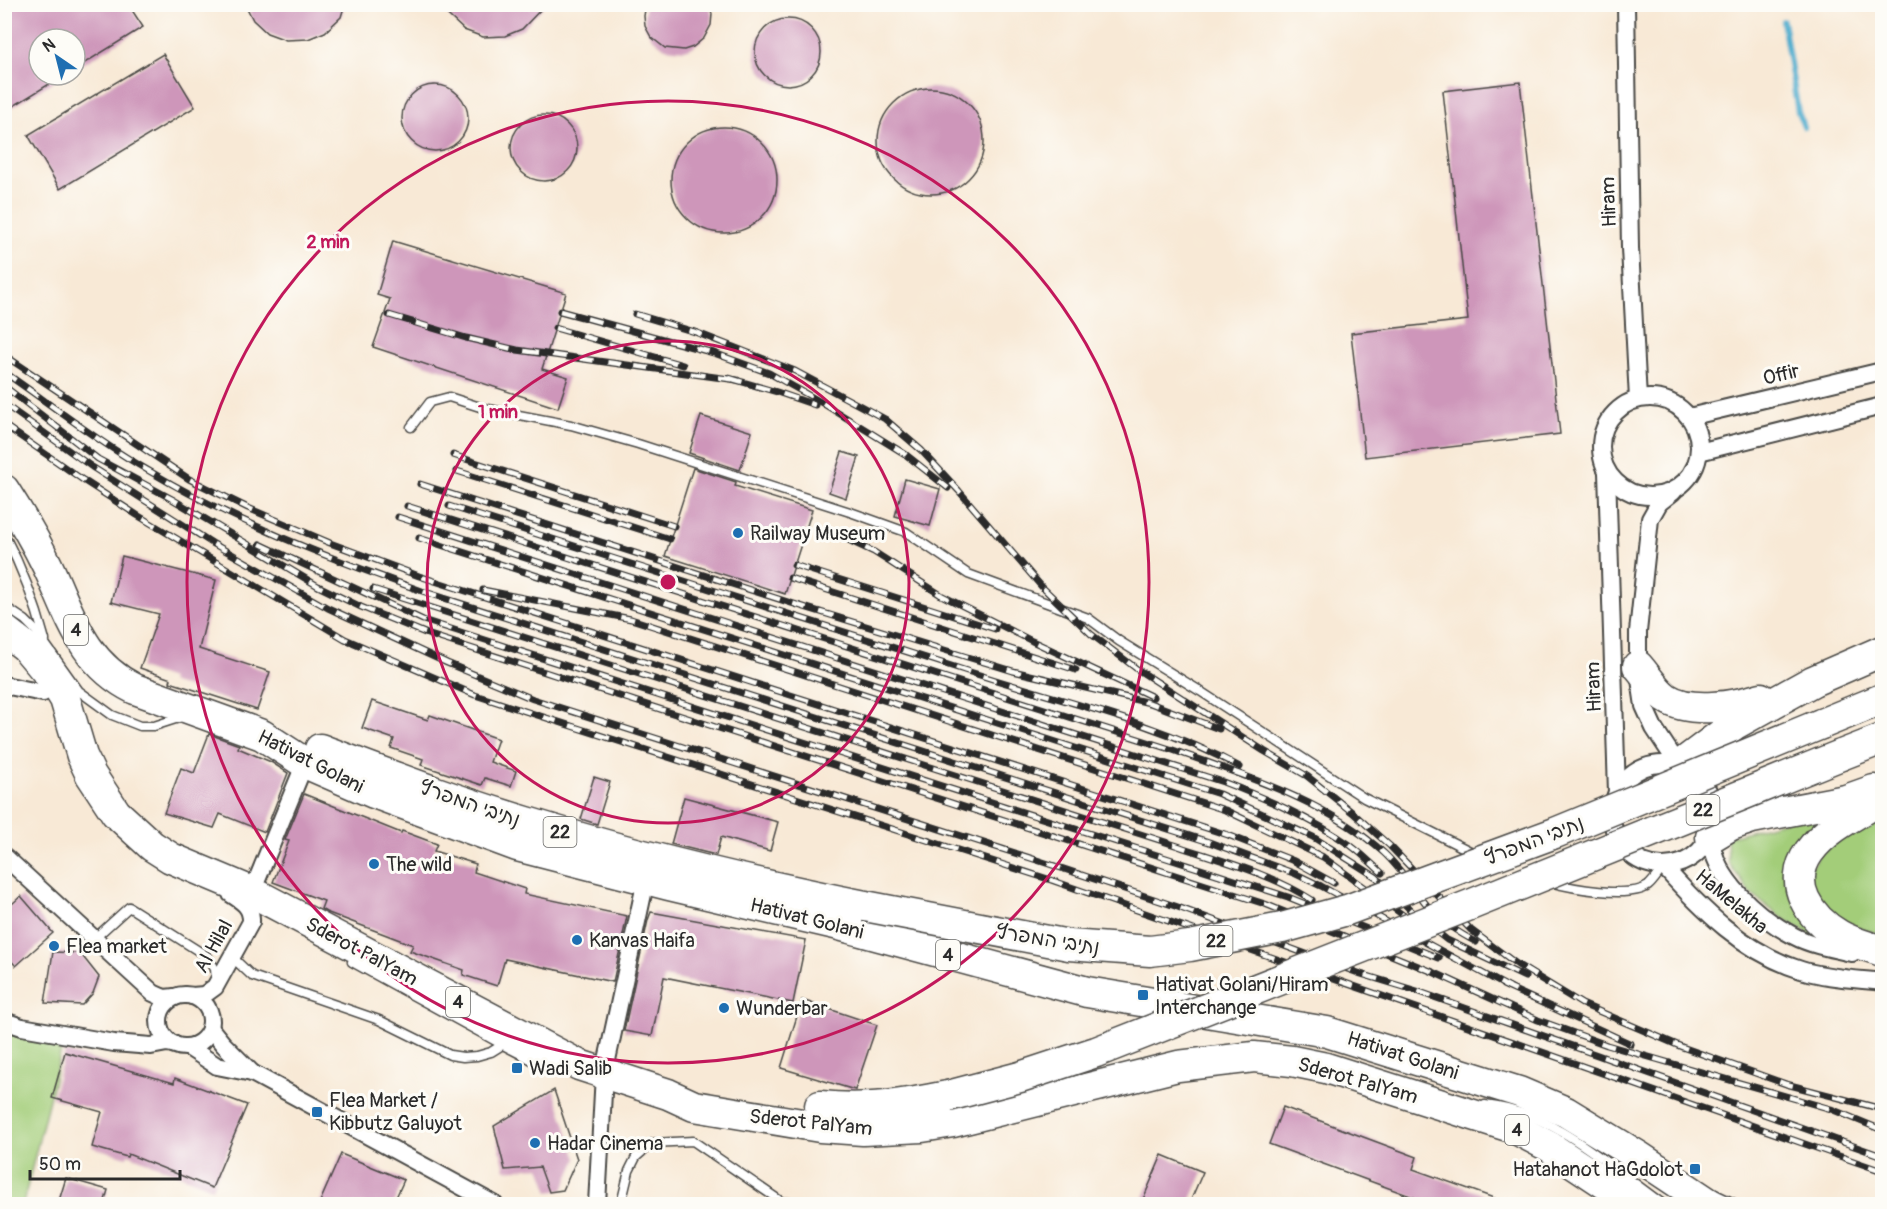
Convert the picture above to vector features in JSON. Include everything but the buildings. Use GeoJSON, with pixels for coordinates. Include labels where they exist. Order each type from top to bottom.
{"type":"FeatureCollection","features":[{"type":"Feature","properties":{"kind":"highway","name":"Hativat Golani"},"geometry":{"type":"LineString","coordinates":[[4,490],[32,533],[66,611],[83,643],[105,670],[118,681],[262,735],[305,763],[374,793],[517,846],[839,925],[1088,992],[1327,1032],[1519,1092],[1566,1112],[1638,1156],[1707,1194]]}},
{"type":"Feature","properties":{"kind":"highway","name":"Sderot PalYam"},"geometry":{"type":"LineString","coordinates":[[4,630],[38,660],[52,678],[54,696],[81,756],[102,793],[116,813],[152,846],[250,901],[510,1039],[604,1074],[668,1094],[694,1106],[820,1127],[863,1130],[922,1127],[953,1122],[1170,1067],[1254,1057],[1292,1060],[1326,1068],[1514,1128],[1587,1171],[1625,1202]]}},
{"type":"Feature","properties":{"kind":"highway"},"geometry":{"type":"LineString","coordinates":[[1638,666],[1666,698],[1687,706],[1723,707],[1813,681],[1882,651]]}},
{"type":"Feature","properties":{"kind":"highway"},"geometry":{"type":"LineString","coordinates":[[1678,766],[1736,724],[1813,681]]}},
{"type":"Feature","properties":{"kind":"highway","name":"נתיבי המפרץ"},"geometry":{"type":"LineString","coordinates":[[262,735],[312,745],[470,804],[674,864],[865,906],[1069,945],[1150,951],[1201,944],[1282,928],[1347,910],[1555,833],[1882,699]]}},
{"type":"Feature","properties":{"kind":"highway","name":"22"},"geometry":{"type":"LineString","coordinates":[[668,1094],[734,1095],[823,1107],[892,1107],[948,1096],[1020,1077],[1096,1052],[1882,739]]}},
{"type":"Feature","properties":{"kind":"highway"},"geometry":{"type":"LineString","coordinates":[[1711,837],[1731,825],[1752,818],[1846,800],[1882,787]]}},
{"type":"Feature","properties":{"kind":"highway"},"geometry":{"type":"LineString","coordinates":[[1882,799],[1847,819],[1825,835],[1809,851],[1800,867],[1799,884],[1806,903],[1822,923],[1840,936],[1882,951]]}},
{"type":"Feature","properties":{"kind":"street","name":"Hiram"},"geometry":{"type":"LineString","coordinates":[[1626,4],[1630,224],[1638,399]]}},
{"type":"Feature","properties":{"kind":"street","name":"Offir"},"geometry":{"type":"LineString","coordinates":[[1689,417],[1882,371]]}},
{"type":"Feature","properties":{"kind":"street"},"geometry":{"type":"LineString","coordinates":[[1678,488],[1663,494],[1647,496],[1624,488],[1607,472],[1601,450],[1605,428],[1612,415],[1624,405],[1638,399],[1666,400],[1679,407],[1689,417],[1696,428],[1699,440],[1696,466],[1688,478],[1678,488],[1659,503],[1650,519],[1638,632],[1638,666],[1644,706],[1654,728],[1678,766]]}},
{"type":"Feature","properties":{"kind":"street"},"geometry":{"type":"LineString","coordinates":[[1699,452],[1882,406]]}},
{"type":"Feature","properties":{"kind":"street","name":"Hiram"},"geometry":{"type":"LineString","coordinates":[[1607,472],[1617,793]]}},
{"type":"Feature","properties":{"kind":"street"},"geometry":{"type":"LineString","coordinates":[[4,685],[54,696]]}},
{"type":"Feature","properties":{"kind":"street"},"geometry":{"type":"LineString","coordinates":[[250,901],[305,763]]}},
{"type":"Feature","properties":{"kind":"street"},"geometry":{"type":"LineString","coordinates":[[1664,764],[1678,766],[1694,773],[1707,786],[1714,802],[1715,820],[1711,837],[1691,859],[1678,865],[1664,867],[1646,864],[1631,856],[1620,843],[1613,827],[1612,809],[1617,793],[1625,781],[1643,768],[1664,764]]}},
{"type":"Feature","properties":{"kind":"street","name":"HaMelakha"},"geometry":{"type":"LineString","coordinates":[[1711,837],[1711,850],[1720,868],[1737,893],[1764,916],[1795,937],[1835,949],[1882,958]]}},
{"type":"Feature","properties":{"kind":"street"},"geometry":{"type":"LineString","coordinates":[[4,1021],[22,1027],[114,1043],[151,1046],[166,1043],[180,1046],[202,1041],[210,1028],[210,1012],[199,999],[164,998],[153,993],[6,858]]}},
{"type":"Feature","properties":{"kind":"street","name":"HaMelakha"},"geometry":{"type":"LineString","coordinates":[[1664,867],[1684,890],[1741,941],[1772,959],[1802,970],[1882,982]]}},
{"type":"Feature","properties":{"kind":"street"},"geometry":{"type":"LineString","coordinates":[[597,1204],[604,1074],[642,903],[644,889],[638,877]]}},
{"type":"Feature","properties":{"kind":"street","name":"Al Hilal"},"geometry":{"type":"LineString","coordinates":[[184,997],[208,993],[215,987],[251,922],[250,901]]}},
{"type":"Feature","properties":{"kind":"street"},"geometry":{"type":"LineString","coordinates":[[184,997],[167,1003],[159,1016],[162,1033],[180,1046],[217,1066],[252,1073]]}},
{"type":"Feature","properties":{"kind":"street"},"geometry":{"type":"LineString","coordinates":[[210,1028],[252,1073],[494,1204]]}},
{"type":"Feature","properties":{"kind":"lane"},"geometry":{"type":"LineString","coordinates":[[411,427],[430,402],[449,397],[483,408],[571,425],[638,444],[906,532],[968,574],[1088,618],[1119,641],[1364,798],[1492,863]]}},
{"type":"Feature","properties":{"kind":"lane"},"geometry":{"type":"LineString","coordinates":[[4,534],[32,595],[46,645],[54,696]]}},
{"type":"Feature","properties":{"kind":"lane"},"geometry":{"type":"LineString","coordinates":[[4,606],[25,620],[79,691],[96,705],[119,718],[140,726],[154,726],[203,712]]}},
{"type":"Feature","properties":{"kind":"lane"},"geometry":{"type":"LineString","coordinates":[[1521,875],[1577,889],[1628,892],[1648,886],[1664,867]]}},
{"type":"Feature","properties":{"kind":"lane"},"geometry":{"type":"LineString","coordinates":[[95,938],[129,907],[208,957],[215,969],[215,987]]}},
{"type":"Feature","properties":{"kind":"lane"},"geometry":{"type":"LineString","coordinates":[[232,956],[252,976],[380,1020],[450,1055],[463,1058],[477,1056],[491,1052],[510,1039],[348,959]]}},
{"type":"Feature","properties":{"kind":"lane"},"geometry":{"type":"LineString","coordinates":[[1440,1103],[1496,1106],[1537,1120],[1602,1159],[1663,1204]]}},
{"type":"Feature","properties":{"kind":"lane"},"geometry":{"type":"LineString","coordinates":[[621,1204],[629,1171],[636,1157],[652,1143],[693,1141],[782,1202],[821,1204]]}},
{"type":"Feature","properties":{"kind":"lane"},"geometry":{"type":"LineString","coordinates":[[1707,1194],[1736,1204]]}},
{"type":"Feature","properties":{"kind":"green space"},"geometry":{"type":"Polygon","coordinates":[[[1864,800],[1805,847],[1831,945],[1786,921],[1750,893],[1728,862],[1727,837],[1864,800]]]}},
{"type":"Feature","properties":{"kind":"green space"},"geometry":{"type":"Polygon","coordinates":[[[1882,808],[1882,935],[1859,928],[1831,915],[1811,894],[1809,872],[1821,850],[1882,808]]]}},
{"type":"Feature","properties":{"kind":"green space"},"geometry":{"type":"Polygon","coordinates":[[[5,1029],[63,1043],[23,1204],[5,1204],[5,1029]]]}},
{"type":"Feature","properties":{"kind":"waterway"},"geometry":{"type":"LineString","coordinates":[[1783,21],[1798,112],[1804,127]]}},
{"type":"Feature","properties":{"kind":"railway"},"geometry":{"type":"LineString","coordinates":[[560,311],[714,353],[769,373],[905,454],[948,488]]}},
{"type":"Feature","properties":{"kind":"railway"},"geometry":{"type":"LineString","coordinates":[[635,314],[695,332],[795,371],[885,419],[921,450],[1042,587],[1091,634],[1137,669],[1307,776],[1390,846],[1471,930],[1518,965],[1582,1004],[1682,1047],[1786,1084],[1882,1109]]}},
{"type":"Feature","properties":{"kind":"railway"},"geometry":{"type":"LineString","coordinates":[[389,315],[466,338],[517,350],[737,380]]}},
{"type":"Feature","properties":{"kind":"railway"},"geometry":{"type":"LineString","coordinates":[[555,328],[683,365]]}},
{"type":"Feature","properties":{"kind":"railway"},"geometry":{"type":"LineString","coordinates":[[4,355],[189,479],[248,508],[330,543],[419,576],[1228,835],[1294,861],[1334,883]]}},
{"type":"Feature","properties":{"kind":"railway"},"geometry":{"type":"LineString","coordinates":[[4,372],[95,437],[151,472],[250,523],[318,552],[422,591],[1209,842],[1296,874],[1321,886],[1510,988]]}},
{"type":"Feature","properties":{"kind":"railway"},"geometry":{"type":"LineString","coordinates":[[729,378],[815,405]]}},
{"type":"Feature","properties":{"kind":"railway"},"geometry":{"type":"LineString","coordinates":[[4,386],[98,459],[172,499],[318,586],[361,607],[430,635],[1265,904],[1433,972],[1538,1020],[1607,1045],[1831,1109],[1882,1130]]}},
{"type":"Feature","properties":{"kind":"railway"},"geometry":{"type":"LineString","coordinates":[[4,404],[92,467],[212,543],[328,608],[447,663],[533,699],[1175,906],[1361,974],[1417,991],[1882,1156]]}},
{"type":"Feature","properties":{"kind":"railway"},"geometry":{"type":"LineString","coordinates":[[4,425],[137,515],[345,639],[475,695],[1051,880],[1882,1171]]}},
{"type":"Feature","properties":{"kind":"railway"},"geometry":{"type":"LineString","coordinates":[[453,455],[674,526]]}},
{"type":"Feature","properties":{"kind":"railway"},"geometry":{"type":"LineString","coordinates":[[457,471],[670,539]]}},
{"type":"Feature","properties":{"kind":"railway"},"geometry":{"type":"LineString","coordinates":[[420,484],[791,603],[1013,671],[1150,703],[1219,729]]}},
{"type":"Feature","properties":{"kind":"railway"},"geometry":{"type":"LineString","coordinates":[[407,506],[1170,749],[1254,779],[1310,804],[1361,834],[1391,860],[1435,914],[1476,942]]}},
{"type":"Feature","properties":{"kind":"railway"},"geometry":{"type":"LineString","coordinates":[[449,506],[1141,724],[1208,751],[1240,767]]}},
{"type":"Feature","properties":{"kind":"railway"},"geometry":{"type":"LineString","coordinates":[[398,517],[1223,782],[1272,802],[1320,826],[1350,845],[1382,873]]}},
{"type":"Feature","properties":{"kind":"railway"},"geometry":{"type":"LineString","coordinates":[[840,536],[874,552],[941,595],[1032,641],[1153,697]]}},
{"type":"Feature","properties":{"kind":"railway"},"geometry":{"type":"LineString","coordinates":[[419,538],[1219,794],[1313,837],[1376,877],[1418,917],[1447,940],[1525,977]]}},
{"type":"Feature","properties":{"kind":"railway"},"geometry":{"type":"LineString","coordinates":[[260,544],[423,620],[1288,897],[1439,958]]}},
{"type":"Feature","properties":{"kind":"railway"},"geometry":{"type":"LineString","coordinates":[[794,565],[995,629]]}},
{"type":"Feature","properties":{"kind":"railway"},"geometry":{"type":"LineString","coordinates":[[790,578],[1076,670]]}},
{"type":"Feature","properties":{"kind":"railway"},"geometry":{"type":"LineString","coordinates":[[373,589],[1229,863],[1264,875],[1312,900]]}},
{"type":"Feature","properties":{"kind":"railway"},"geometry":{"type":"LineString","coordinates":[[483,590],[631,619],[1225,810],[1323,857],[1414,923]]}},
{"type":"Feature","properties":{"kind":"railway"},"geometry":{"type":"LineString","coordinates":[[1503,985],[1631,1044]]}},
{"type":"Feature","properties":{"kind":"place","name":"Railway Museum"},"geometry":{"type":"Point","coordinates":[738,533]}},
{"type":"Feature","properties":{"kind":"place","name":"The wild"},"geometry":{"type":"Point","coordinates":[374,864]}},
{"type":"Feature","properties":{"kind":"place","name":"Kanvas Haifa"},"geometry":{"type":"Point","coordinates":[577,940]}},
{"type":"Feature","properties":{"kind":"place","name":"Flea market"},"geometry":{"type":"Point","coordinates":[54,946]}},
{"type":"Feature","properties":{"kind":"place","name":"Hativat Golani/Hiram Interchange"},"geometry":{"type":"Point","coordinates":[1143,995]}},
{"type":"Feature","properties":{"kind":"place","name":"Wunderbar"},"geometry":{"type":"Point","coordinates":[724,1008]}},
{"type":"Feature","properties":{"kind":"place","name":"Wadi Salib"},"geometry":{"type":"Point","coordinates":[517,1068]}},
{"type":"Feature","properties":{"kind":"place","name":"Flea Market / Kibbutz Galuyot"},"geometry":{"type":"Point","coordinates":[317,1112]}},
{"type":"Feature","properties":{"kind":"place","name":"Hadar Cinema"},"geometry":{"type":"Point","coordinates":[535,1143]}},
{"type":"Feature","properties":{"kind":"place","name":"Hatahanot HaGdolot"},"geometry":{"type":"Point","coordinates":[1695,1169]}}]}
